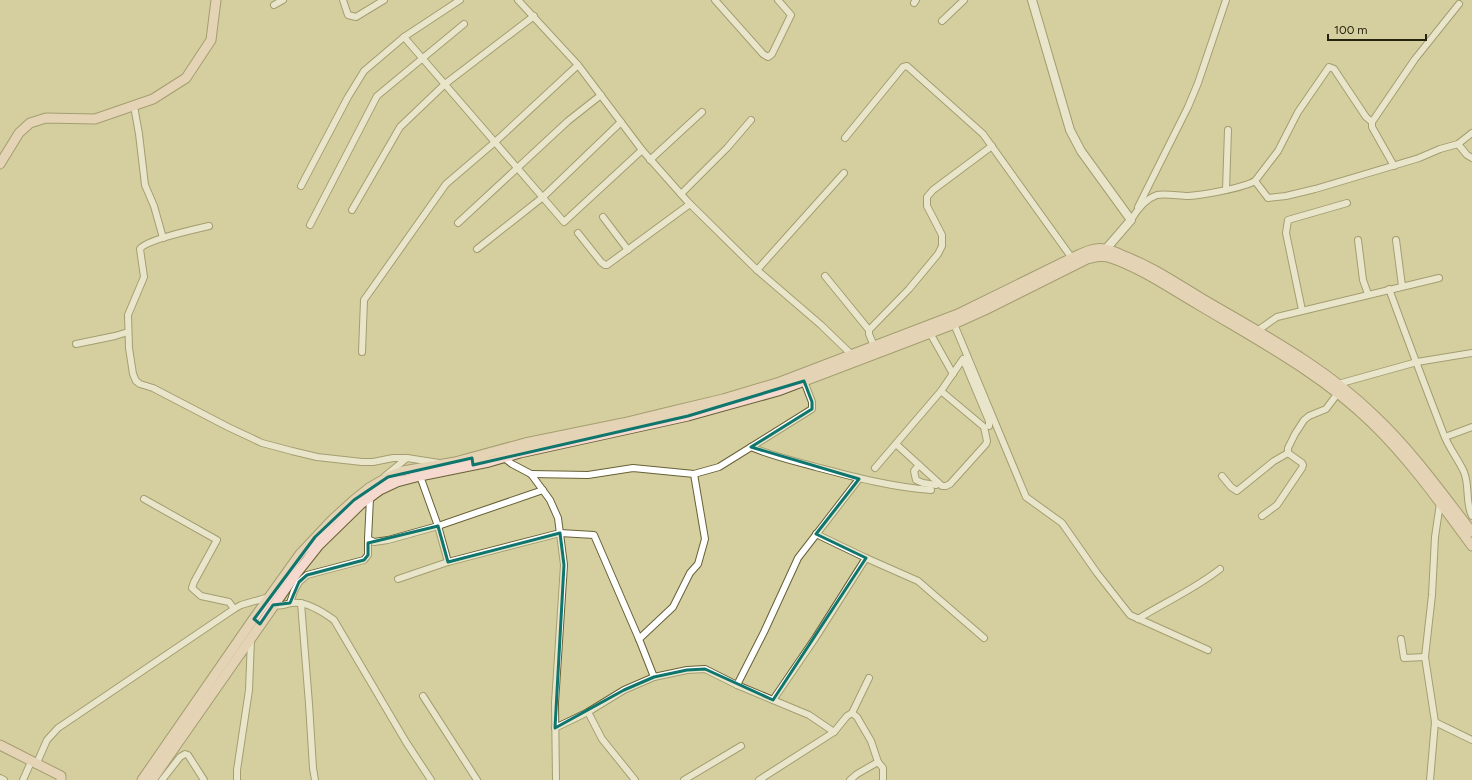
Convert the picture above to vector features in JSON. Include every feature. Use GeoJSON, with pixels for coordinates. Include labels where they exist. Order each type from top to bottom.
{"type":"FeatureCollection","features":[{"type":"Feature","properties":{"kind":"main road"},"geometry":{"type":"LineString","coordinates":[[0,164],[19,133],[30,123],[46,118],[95,119],[153,100],[186,78],[211,40],[216,0]]}},
{"type":"Feature","properties":{"kind":"main road"},"geometry":{"type":"LineString","coordinates":[[502,454],[520,453],[688,416],[778,391],[804,381],[817,372],[874,346],[930,333],[985,310],[1074,261],[1092,249],[1130,258],[1156,271],[1307,361],[1338,388],[1375,416],[1408,450],[1426,471],[1472,532]]}},
{"type":"Feature","properties":{"kind":"main road"},"geometry":{"type":"LineString","coordinates":[[1105,253],[1167,286],[1338,388],[1399,452],[1472,546]]}},
{"type":"Feature","properties":{"kind":"main road"},"geometry":{"type":"LineString","coordinates":[[271,601],[318,545],[361,504],[380,490],[396,482],[502,454],[525,443],[623,423],[723,399],[817,372],[904,339],[1074,261]]}},
{"type":"Feature","properties":{"kind":"main road"},"geometry":{"type":"LineString","coordinates":[[142,780],[271,601],[300,554],[332,520],[369,488],[384,479],[403,471],[445,463],[472,462]]}},
{"type":"Feature","properties":{"kind":"main road"},"geometry":{"type":"LineString","coordinates":[[152,780],[250,638],[257,621]]}},
{"type":"Feature","properties":{"kind":"main road"},"geometry":{"type":"LineString","coordinates":[[0,745],[61,776],[61,780]]}},
{"type":"Feature","properties":{"kind":"street"},"geometry":{"type":"LineString","coordinates":[[274,5],[283,0]]}},
{"type":"Feature","properties":{"kind":"street"},"geometry":{"type":"LineString","coordinates":[[343,0],[348,15],[356,17],[384,0]]}},
{"type":"Feature","properties":{"kind":"street"},"geometry":{"type":"LineString","coordinates":[[301,186],[348,97],[364,71],[404,38],[460,0]]}},
{"type":"Feature","properties":{"kind":"street"},"geometry":{"type":"LineString","coordinates":[[518,0],[578,65],[650,160],[690,204],[757,270],[821,325],[852,355]]}},
{"type":"Feature","properties":{"kind":"street"},"geometry":{"type":"LineString","coordinates":[[715,0],[763,54],[768,57],[772,54],[791,15],[778,0]]}},
{"type":"Feature","properties":{"kind":"street"},"geometry":{"type":"LineString","coordinates":[[942,22],[964,0]]}},
{"type":"Feature","properties":{"kind":"street"},"geometry":{"type":"LineString","coordinates":[[1032,0],[1070,130],[1081,151],[1131,220]]}},
{"type":"Feature","properties":{"kind":"street"},"geometry":{"type":"LineString","coordinates":[[1105,253],[1131,220],[1196,89],[1226,0]]}},
{"type":"Feature","properties":{"kind":"street"},"geometry":{"type":"LineString","coordinates":[[1394,166],[1372,127],[1372,122],[1415,60],[1459,4]]}},
{"type":"Feature","properties":{"kind":"street"},"geometry":{"type":"LineString","coordinates":[[352,210],[400,127],[445,84],[534,16]]}},
{"type":"Feature","properties":{"kind":"street"},"geometry":{"type":"LineString","coordinates":[[310,225],[377,96],[464,24]]}},
{"type":"Feature","properties":{"kind":"street"},"geometry":{"type":"LineString","coordinates":[[404,38],[518,167],[564,222],[642,150]]}},
{"type":"Feature","properties":{"kind":"street"},"geometry":{"type":"LineString","coordinates":[[362,352],[364,300],[446,184],[495,142],[578,65]]}},
{"type":"Feature","properties":{"kind":"street"},"geometry":{"type":"LineString","coordinates":[[846,138],[903,67],[907,66],[983,134],[1074,261]]}},
{"type":"Feature","properties":{"kind":"street"},"geometry":{"type":"LineString","coordinates":[[1136,210],[1147,200],[1158,195],[1190,196],[1249,185],[1255,181],[1278,151],[1298,112],[1329,67],[1334,69],[1366,117],[1372,122]]}},
{"type":"Feature","properties":{"kind":"street"},"geometry":{"type":"LineString","coordinates":[[458,223],[568,121],[600,95]]}},
{"type":"Feature","properties":{"kind":"street"},"geometry":{"type":"LineString","coordinates":[[134,106],[145,185],[154,206],[163,238]]}},
{"type":"Feature","properties":{"kind":"street"},"geometry":{"type":"LineString","coordinates":[[650,160],[702,112]]}},
{"type":"Feature","properties":{"kind":"street"},"geometry":{"type":"LineString","coordinates":[[681,194],[727,148],[751,120]]}},
{"type":"Feature","properties":{"kind":"street"},"geometry":{"type":"LineString","coordinates":[[477,249],[543,197],[621,122]]}},
{"type":"Feature","properties":{"kind":"street"},"geometry":{"type":"LineString","coordinates":[[1226,190],[1228,130]]}},
{"type":"Feature","properties":{"kind":"street"},"geometry":{"type":"LineString","coordinates":[[1255,181],[1268,198],[1286,196],[1315,189],[1419,158],[1440,149],[1458,144],[1472,133]]}},
{"type":"Feature","properties":{"kind":"street"},"geometry":{"type":"LineString","coordinates":[[1458,144],[1467,155],[1472,158]]}},
{"type":"Feature","properties":{"kind":"street"},"geometry":{"type":"LineString","coordinates":[[869,330],[909,289],[938,254],[942,246],[942,234],[927,206],[927,197],[933,190],[992,146]]}},
{"type":"Feature","properties":{"kind":"street"},"geometry":{"type":"LineString","coordinates":[[757,270],[844,173]]}},
{"type":"Feature","properties":{"kind":"street"},"geometry":{"type":"LineString","coordinates":[[1302,310],[1286,233],[1288,220],[1347,203]]}},
{"type":"Feature","properties":{"kind":"street"},"geometry":{"type":"LineString","coordinates":[[578,233],[605,265],[610,263],[690,204]]}},
{"type":"Feature","properties":{"kind":"street"},"geometry":{"type":"LineString","coordinates":[[603,217],[628,250]]}},
{"type":"Feature","properties":{"kind":"street"},"geometry":{"type":"LineString","coordinates":[[209,226],[163,238],[146,244],[140,249],[144,277],[128,315],[129,348],[133,374],[136,381],[140,384],[153,388],[228,428],[262,443],[317,457],[373,462],[394,458],[407,458],[445,463]]}},
{"type":"Feature","properties":{"kind":"street"},"geometry":{"type":"LineString","coordinates":[[1358,240],[1364,280],[1368,294]]}},
{"type":"Feature","properties":{"kind":"street"},"geometry":{"type":"LineString","coordinates":[[1396,240],[1402,286]]}},
{"type":"Feature","properties":{"kind":"street"},"geometry":{"type":"LineString","coordinates":[[825,276],[869,330],[874,346]]}},
{"type":"Feature","properties":{"kind":"street"},"geometry":{"type":"LineString","coordinates":[[1257,331],[1277,317],[1439,278]]}},
{"type":"Feature","properties":{"kind":"street"},"geometry":{"type":"LineString","coordinates":[[1389,289],[1445,437],[1462,467],[1466,478],[1468,495],[1467,502],[1472,516]]}},
{"type":"Feature","properties":{"kind":"street"},"geometry":{"type":"LineString","coordinates":[[954,324],[1026,497],[1062,523],[1097,573],[1130,615],[1208,650]]}},
{"type":"Feature","properties":{"kind":"street"},"geometry":{"type":"LineString","coordinates":[[76,344],[128,332]]}},
{"type":"Feature","properties":{"kind":"street"},"geometry":{"type":"LineString","coordinates":[[930,333],[952,374]]}},
{"type":"Feature","properties":{"kind":"street"},"geometry":{"type":"LineString","coordinates":[[1288,453],[1288,448],[1301,423],[1309,416],[1326,409],[1338,388],[1417,362],[1472,353]]}},
{"type":"Feature","properties":{"kind":"street"},"geometry":{"type":"LineString","coordinates":[[875,468],[941,391],[963,359],[989,421],[989,426]]}},
{"type":"Feature","properties":{"kind":"street"},"geometry":{"type":"LineString","coordinates":[[531,474],[588,475],[634,468],[694,474],[719,467],[812,409],[812,402],[804,381]]}},
{"type":"Feature","properties":{"kind":"street"},"geometry":{"type":"LineString","coordinates":[[896,444],[942,486],[946,486],[950,484],[986,444],[987,441],[984,427],[941,391]]}},
{"type":"Feature","properties":{"kind":"street"},"geometry":{"type":"LineString","coordinates":[[1445,437],[1472,427]]}},
{"type":"Feature","properties":{"kind":"street"},"geometry":{"type":"LineString","coordinates":[[751,447],[767,453],[859,479],[908,488],[931,490]]}},
{"type":"Feature","properties":{"kind":"street"},"geometry":{"type":"LineString","coordinates":[[1222,476],[1231,487],[1237,491],[1274,461],[1288,453]]}},
{"type":"Feature","properties":{"kind":"street"},"geometry":{"type":"LineString","coordinates":[[1262,516],[1277,506],[1302,468],[1302,463],[1288,453]]}},
{"type":"Feature","properties":{"kind":"street"},"geometry":{"type":"LineString","coordinates":[[502,454],[512,464],[531,474],[550,500],[558,518],[564,565],[555,703],[556,780]]}},
{"type":"Feature","properties":{"kind":"street"},"geometry":{"type":"LineString","coordinates":[[384,479],[386,475],[407,458]]}},
{"type":"Feature","properties":{"kind":"street"},"geometry":{"type":"LineString","coordinates":[[919,465],[914,471],[916,480],[923,483],[936,485]]}},
{"type":"Feature","properties":{"kind":"street"},"geometry":{"type":"LineString","coordinates":[[639,639],[673,607],[690,573],[698,564],[705,539],[694,474]]}},
{"type":"Feature","properties":{"kind":"street"},"geometry":{"type":"LineString","coordinates":[[420,476],[438,526],[448,562]]}},
{"type":"Feature","properties":{"kind":"street"},"geometry":{"type":"LineString","coordinates":[[737,685],[764,632],[798,558],[859,479]]}},
{"type":"Feature","properties":{"kind":"street"},"geometry":{"type":"LineString","coordinates":[[368,539],[374,542],[388,540],[438,526],[543,490]]}},
{"type":"Feature","properties":{"kind":"street"},"geometry":{"type":"LineString","coordinates":[[290,604],[294,591],[299,582],[307,576],[364,560],[368,555],[370,498]]}},
{"type":"Feature","properties":{"kind":"street"},"geometry":{"type":"LineString","coordinates":[[144,499],[218,540],[192,588],[201,596],[229,602],[234,609]]}},
{"type":"Feature","properties":{"kind":"street"},"geometry":{"type":"LineString","coordinates":[[1430,780],[1435,722],[1425,657],[1432,595],[1435,537],[1440,503]]}},
{"type":"Feature","properties":{"kind":"street"},"geometry":{"type":"LineString","coordinates":[[398,579],[448,562],[560,533],[594,535],[654,676]]}},
{"type":"Feature","properties":{"kind":"street"},"geometry":{"type":"LineString","coordinates":[[816,534],[918,581],[984,638]]}},
{"type":"Feature","properties":{"kind":"street"},"geometry":{"type":"LineString","coordinates":[[773,700],[816,637],[866,558]]}},
{"type":"Feature","properties":{"kind":"street"},"geometry":{"type":"LineString","coordinates":[[1138,619],[1198,586],[1220,569]]}},
{"type":"Feature","properties":{"kind":"street"},"geometry":{"type":"LineString","coordinates":[[23,780],[47,740],[58,728],[234,609],[241,605],[271,601],[281,607],[301,603],[321,611],[334,620],[406,742],[431,780]]}},
{"type":"Feature","properties":{"kind":"street"},"geometry":{"type":"LineString","coordinates":[[301,603],[315,780]]}},
{"type":"Feature","properties":{"kind":"street"},"geometry":{"type":"LineString","coordinates":[[237,780],[237,770],[249,690],[250,638]]}},
{"type":"Feature","properties":{"kind":"street"},"geometry":{"type":"LineString","coordinates":[[1401,639],[1404,658],[1425,657]]}},
{"type":"Feature","properties":{"kind":"street"},"geometry":{"type":"LineString","coordinates":[[555,728],[588,712],[624,690],[654,676],[686,670],[704,669],[737,685],[809,715],[834,732]]}},
{"type":"Feature","properties":{"kind":"street"},"geometry":{"type":"LineString","coordinates":[[759,780],[834,732],[847,716],[852,713],[868,678]]}},
{"type":"Feature","properties":{"kind":"street"},"geometry":{"type":"LineString","coordinates":[[423,696],[477,780]]}},
{"type":"Feature","properties":{"kind":"street"},"geometry":{"type":"LineString","coordinates":[[588,712],[602,740],[633,779]]}},
{"type":"Feature","properties":{"kind":"street"},"geometry":{"type":"LineString","coordinates":[[852,713],[857,717],[871,741],[878,762],[883,768],[883,780]]}},
{"type":"Feature","properties":{"kind":"street"},"geometry":{"type":"LineString","coordinates":[[1435,722],[1472,740]]}},
{"type":"Feature","properties":{"kind":"street"},"geometry":{"type":"LineString","coordinates":[[684,780],[741,746]]}},
{"type":"Feature","properties":{"kind":"street"},"geometry":{"type":"LineString","coordinates":[[162,780],[180,757],[185,754],[188,755],[204,780]]}},
{"type":"Feature","properties":{"kind":"street"},"geometry":{"type":"LineString","coordinates":[[850,780],[857,774],[878,762]]}},
{"type":"Feature","properties":{"kind":"street"},"geometry":{"type":"LineString","coordinates":[[0,778],[4,780]]}},
{"type":"Feature","properties":{"kind":"highlighted area"},"geometry":{"type":"Polygon","coordinates":[[[804,381],[812,402],[812,409],[751,447],[859,479],[816,534],[866,558],[773,700],[705,669],[687,670],[654,677],[624,690],[555,728],[564,565],[560,533],[448,562],[438,526],[368,543],[368,555],[364,560],[307,575],[299,582],[290,603],[273,605],[260,624],[254,619],[315,537],[354,500],[388,477],[472,458],[473,465],[688,416],[804,381]]]}}]}
